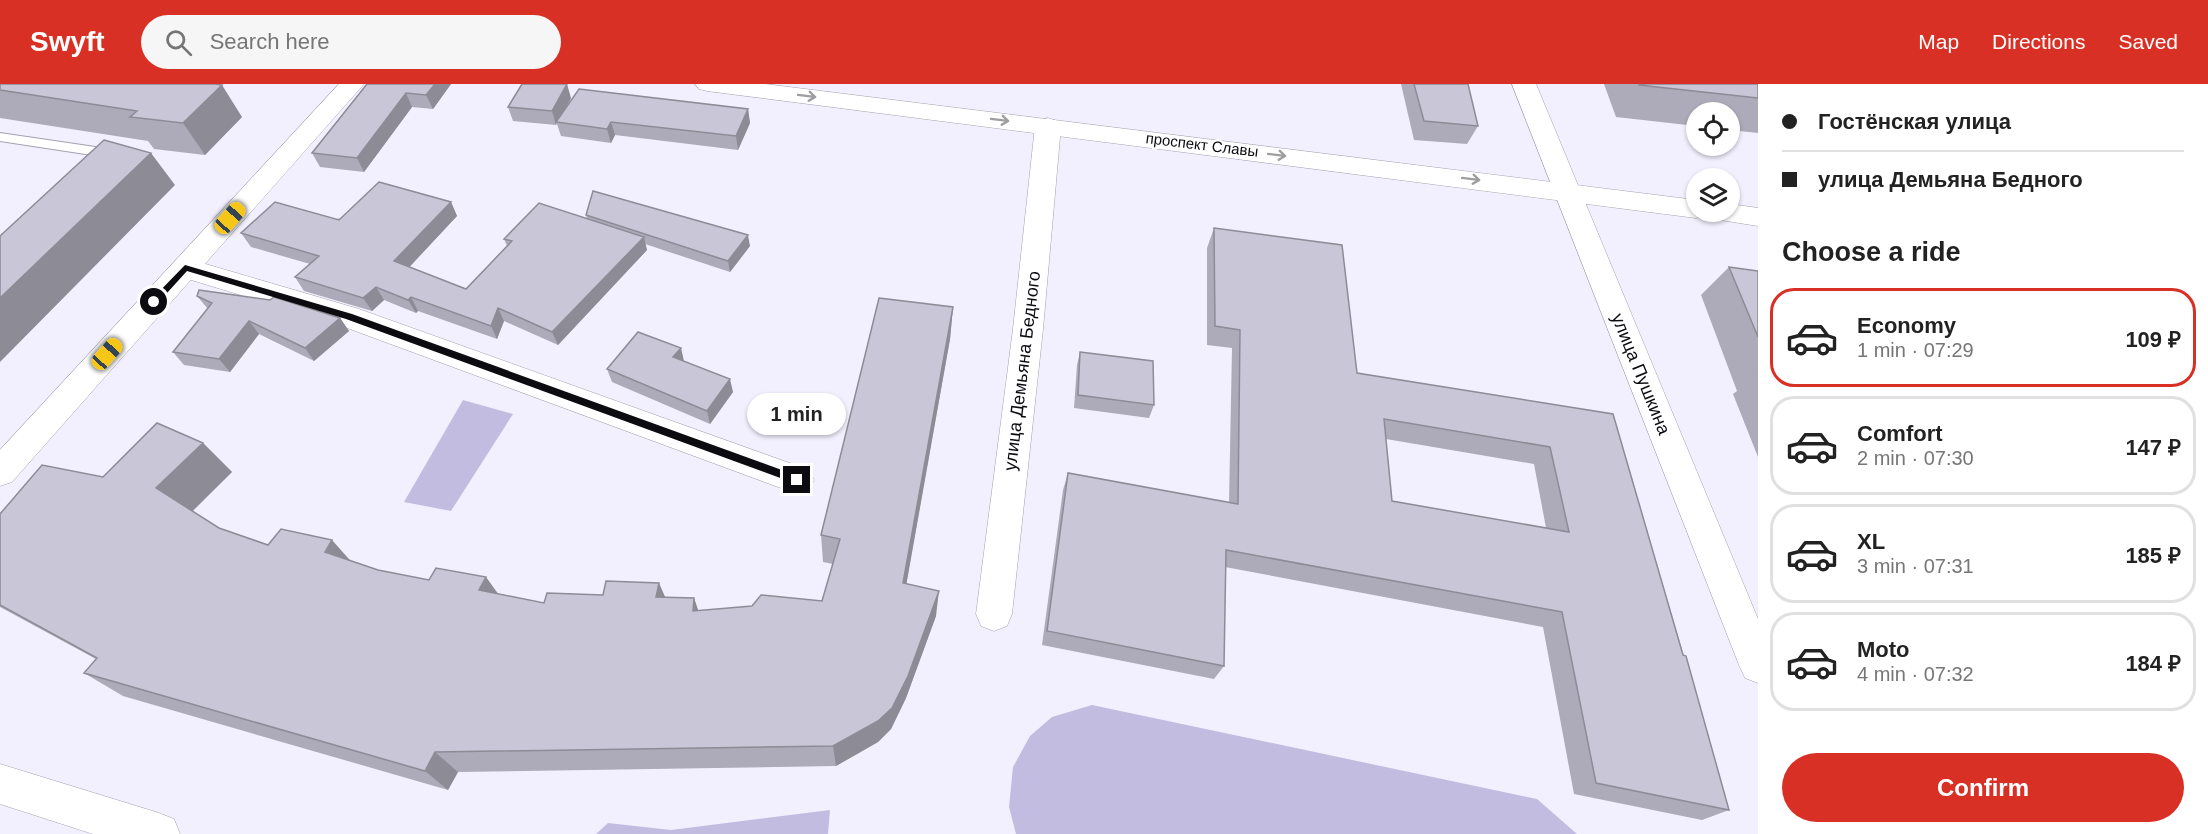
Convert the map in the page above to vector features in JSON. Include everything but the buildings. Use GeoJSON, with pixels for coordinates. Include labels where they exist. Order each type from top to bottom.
{"type":"FeatureCollection","features":[{"type":"Feature","properties":{"kind":"street","name":"проспект Славы"},"geometry":{"type":"LineString","coordinates":[[707,84],[1686,207]]}},
{"type":"Feature","properties":{"kind":"street","name":"улица Пушкина"},"geometry":{"type":"LineString","coordinates":[[1524,84],[1758,665]]}},
{"type":"Feature","properties":{"kind":"street"},"geometry":{"type":"LineString","coordinates":[[0,472],[185,268],[346,85]]}},
{"type":"Feature","properties":{"kind":"street","name":"улица Демьяна Бедного"},"geometry":{"type":"LineString","coordinates":[[994,614],[1028,329],[1048,126]]}},
{"type":"Feature","properties":{"kind":"street"},"geometry":{"type":"LineString","coordinates":[[1740,215],[1758,217]]}},
{"type":"Feature","properties":{"kind":"street"},"geometry":{"type":"LineString","coordinates":[[185,268],[349,316],[797,480]]}},
{"type":"Feature","properties":{"kind":"street"},"geometry":{"type":"LineString","coordinates":[[0,784],[159,834]]}},
{"type":"Feature","properties":{"kind":"lane"},"geometry":{"type":"LineString","coordinates":[[0,137],[102,152],[85,168]]}},
{"type":"Feature","properties":{"kind":"shaded area"},"geometry":{"type":"Polygon","coordinates":[[[463,400],[513,414],[451,511],[404,502],[463,400]]]}},
{"type":"Feature","properties":{"kind":"shaded area"},"geometry":{"type":"Polygon","coordinates":[[[1092,705],[1537,799],[1577,834],[1016,834],[1009,807],[1013,767],[1030,736],[1052,717],[1092,705]]]}},
{"type":"Feature","properties":{"kind":"shaded area"},"geometry":{"type":"Polygon","coordinates":[[[830,810],[828,834],[596,834],[608,823],[671,830],[830,810]]]}},
{"type":"Feature","properties":{"kind":"route"},"geometry":{"type":"LineString","coordinates":[[154,302],[185,268],[349,316],[797,480]]}}]}
